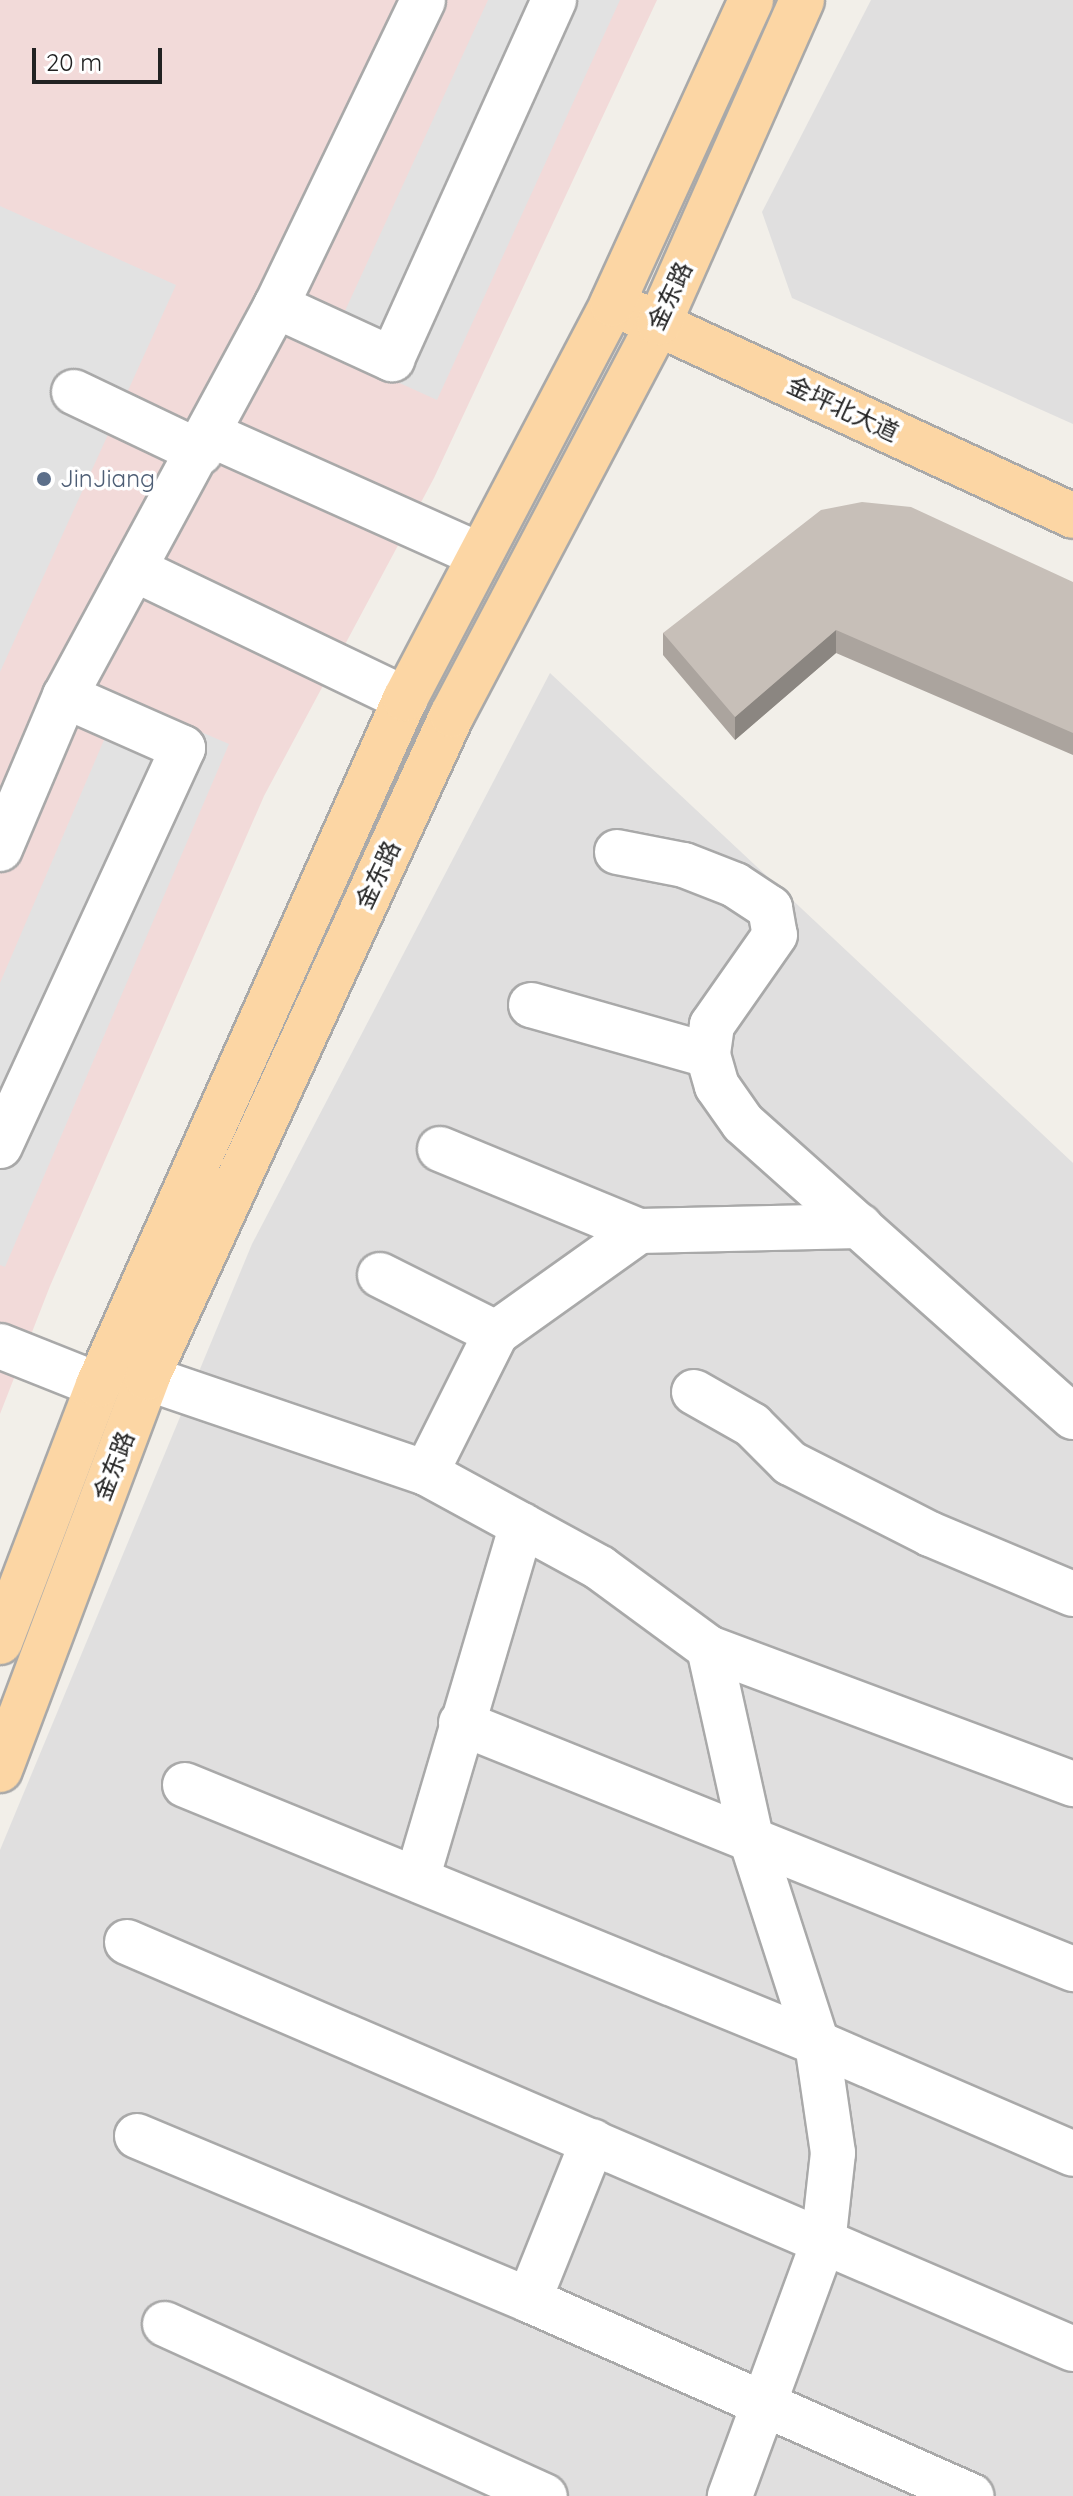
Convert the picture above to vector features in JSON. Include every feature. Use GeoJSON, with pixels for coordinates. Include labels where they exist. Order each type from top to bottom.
{"type":"FeatureCollection","features":[{"type":"Feature","properties":{"kind":"main road","name":"金东路"},"geometry":{"type":"LineString","coordinates":[[0,1642],[98,1385],[405,699],[612,304],[751,0]]}},
{"type":"Feature","properties":{"kind":"main road","name":"金东路"},"geometry":{"type":"LineString","coordinates":[[0,1770],[147,1378],[452,715],[659,323],[802,0]]}},
{"type":"Feature","properties":{"kind":"main road","name":"金坪北大道"},"geometry":{"type":"LineString","coordinates":[[612,304],[1073,516]]}},
{"type":"Feature","properties":{"kind":"street"},"geometry":{"type":"LineString","coordinates":[[0,849],[65,696],[276,306],[423,0]]}},
{"type":"Feature","properties":{"kind":"street"},"geometry":{"type":"LineString","coordinates":[[276,306],[392,359],[554,0]]}},
{"type":"Feature","properties":{"kind":"street"},"geometry":{"type":"LineString","coordinates":[[74,392],[479,555]]}},
{"type":"Feature","properties":{"kind":"street"},"geometry":{"type":"LineString","coordinates":[[134,569],[405,699]]}},
{"type":"Feature","properties":{"kind":"street"},"geometry":{"type":"LineString","coordinates":[[0,1146],[183,748],[65,696]]}},
{"type":"Feature","properties":{"kind":"street"},"geometry":{"type":"LineString","coordinates":[[617,852],[684,865],[735,885],[770,908],[775,935],[725,1002],[712,1025],[708,1055],[717,1086],[743,1123],[1073,1417]]}},
{"type":"Feature","properties":{"kind":"street"},"geometry":{"type":"LineString","coordinates":[[531,1005],[708,1055]]}},
{"type":"Feature","properties":{"kind":"street"},"geometry":{"type":"LineString","coordinates":[[440,1149],[639,1231],[860,1226]]}},
{"type":"Feature","properties":{"kind":"street"},"geometry":{"type":"LineString","coordinates":[[426,1473],[496,1333],[639,1231]]}},
{"type":"Feature","properties":{"kind":"street"},"geometry":{"type":"LineString","coordinates":[[380,1275],[496,1333]]}},
{"type":"Feature","properties":{"kind":"street"},"geometry":{"type":"LineString","coordinates":[[0,1346],[98,1385]]}},
{"type":"Feature","properties":{"kind":"street"},"geometry":{"type":"LineString","coordinates":[[147,1378],[426,1473],[600,1568],[709,1648],[1073,1784]]}},
{"type":"Feature","properties":{"kind":"street"},"geometry":{"type":"LineString","coordinates":[[694,1392],[752,1425],[790,1463],[930,1534],[1073,1594]]}},
{"type":"Feature","properties":{"kind":"street"},"geometry":{"type":"LineString","coordinates":[[417,1879],[522,1525]]}},
{"type":"Feature","properties":{"kind":"street"},"geometry":{"type":"LineString","coordinates":[[709,1648],[752,1842],[817,2043],[833,2153],[823,2243],[730,2496]]}},
{"type":"Feature","properties":{"kind":"street"},"geometry":{"type":"LineString","coordinates":[[461,1723],[1073,1969]]}},
{"type":"Feature","properties":{"kind":"street"},"geometry":{"type":"LineString","coordinates":[[185,1785],[817,2043],[1073,2154]]}},
{"type":"Feature","properties":{"kind":"street"},"geometry":{"type":"LineString","coordinates":[[127,1942],[1073,2349]]}},
{"type":"Feature","properties":{"kind":"street"},"geometry":{"type":"LineString","coordinates":[[137,2136],[529,2300],[972,2496]]}},
{"type":"Feature","properties":{"kind":"street"},"geometry":{"type":"LineString","coordinates":[[529,2300],[593,2141]]}},
{"type":"Feature","properties":{"kind":"street"},"geometry":{"type":"LineString","coordinates":[[165,2324],[545,2496]]}},
{"type":"Feature","properties":{"kind":"shaded area"},"geometry":{"type":"Polygon","coordinates":[[[0,0],[657,0],[434,478],[264,796],[50,1286],[0,1414],[0,0]]]}},
{"type":"Feature","properties":{"kind":"shaded area"},"geometry":{"type":"Polygon","coordinates":[[[488,0],[620,0],[437,400],[327,350],[488,0]]]}},
{"type":"Feature","properties":{"kind":"shaded area"},"geometry":{"type":"Polygon","coordinates":[[[871,0],[1073,0],[1073,424],[792,298],[762,212],[871,0]]]}},
{"type":"Feature","properties":{"kind":"shaded area","name":"JinJiang"},"geometry":{"type":"Polygon","coordinates":[[[0,206],[176,285],[0,672],[0,206]]]}},
{"type":"Feature","properties":{"kind":"shaded area"},"geometry":{"type":"Polygon","coordinates":[[[550,673],[1073,1163],[1073,2496],[0,2496],[0,1850],[252,1244],[550,673]]]}},
{"type":"Feature","properties":{"kind":"shaded area"},"geometry":{"type":"Polygon","coordinates":[[[122,698],[229,744],[5,1267],[0,1265],[0,983],[122,698]]]}},
{"type":"Feature","properties":{"kind":"building"},"geometry":{"type":"Polygon","coordinates":[[[862,502],[911,507],[1073,582],[1073,733],[836,630],[735,717],[663,633],[821,510],[862,502]]]}},
{"type":"Feature","properties":{"kind":"place","name":"JinJiang"},"geometry":{"type":"Point","coordinates":[44,479]}}]}
